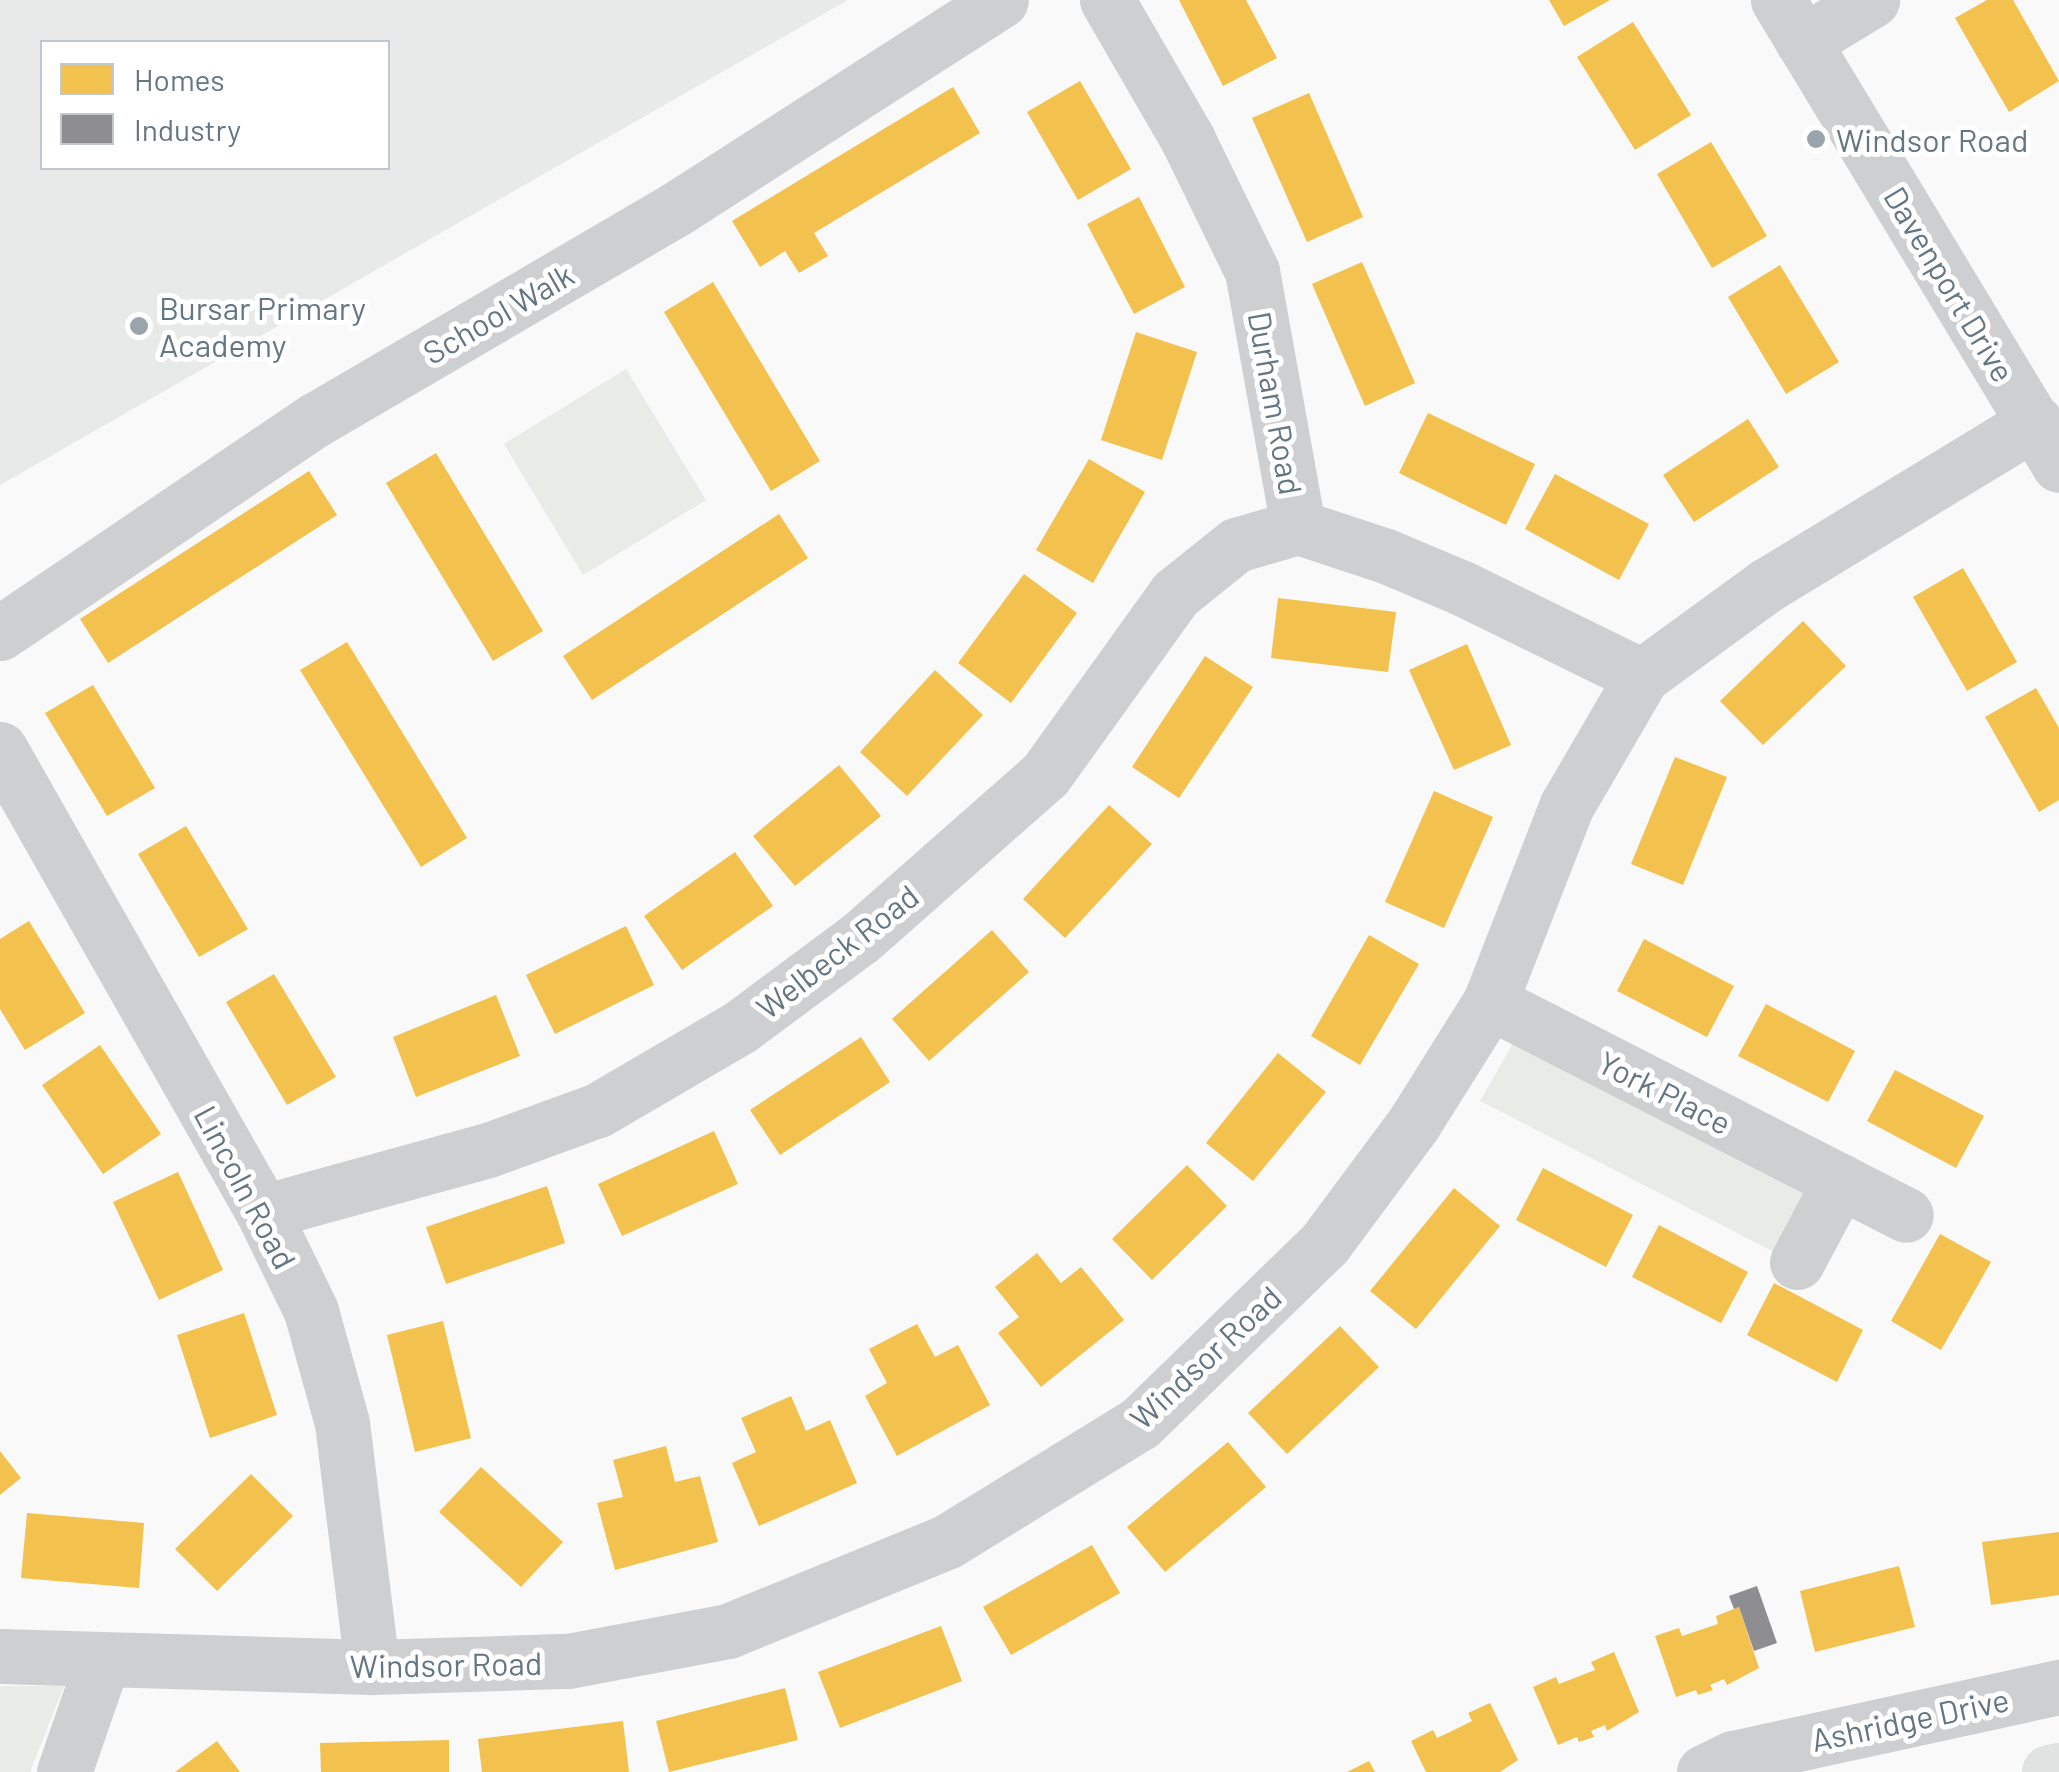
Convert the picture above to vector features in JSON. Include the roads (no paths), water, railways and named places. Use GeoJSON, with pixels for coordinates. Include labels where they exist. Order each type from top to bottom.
{"type":"FeatureCollection","features":[{"type":"Feature","properties":{"kind":"main road"},"geometry":{"type":"LineString","coordinates":[[2049,1772],[2059,1770]]}},
{"type":"Feature","properties":{"kind":"street","name":"School Walk"},"geometry":{"type":"LineString","coordinates":[[0,633],[315,420],[676,210],[1001,0]]}},
{"type":"Feature","properties":{"kind":"street","name":"Durham Road"},"geometry":{"type":"LineString","coordinates":[[1108,0],[1188,140],[1252,271],[1298,527],[1447,582],[1642,676]]}},
{"type":"Feature","properties":{"kind":"street"},"geometry":{"type":"LineString","coordinates":[[1790,21],[1872,0]]}},
{"type":"Feature","properties":{"kind":"street","name":"Davenport Drive"},"geometry":{"type":"LineString","coordinates":[[1790,21],[2047,444]]}},
{"type":"Feature","properties":{"kind":"street","name":"Windsor Road"},"geometry":{"type":"LineString","coordinates":[[0,1656],[372,1667],[568,1661],[728,1631],[948,1540],[1140,1423],[1325,1243],[1414,1124],[1490,1002],[1568,805],[1642,676],[1767,586],[2047,444]]}},
{"type":"Feature","properties":{"kind":"street","name":"Welbeck Road"},"geometry":{"type":"LineString","coordinates":[[263,1212],[488,1150],[598,1110],[740,1028],[860,938],[1045,775],[1175,594],[1236,544],[1298,527]]}},
{"type":"Feature","properties":{"kind":"street","name":"Lincoln Road"},"geometry":{"type":"LineString","coordinates":[[0,749],[263,1212],[312,1311],[342,1423],[372,1667]]}},
{"type":"Feature","properties":{"kind":"street","name":"York Place"},"geometry":{"type":"LineString","coordinates":[[1490,1002],[1906,1215]]}},
{"type":"Feature","properties":{"kind":"street"},"geometry":{"type":"LineString","coordinates":[[1798,1262],[1840,1181]]}},
{"type":"Feature","properties":{"kind":"street"},"geometry":{"type":"LineString","coordinates":[[64,1772],[102,1662]]}},
{"type":"Feature","properties":{"kind":"street","name":"Ashridge Drive"},"geometry":{"type":"LineString","coordinates":[[1704,1772],[1733,1758],[2059,1687]]}},
{"type":"Feature","properties":{"kind":"place","name":"Windsor Road"},"geometry":{"type":"Point","coordinates":[1816,139]}},
{"type":"Feature","properties":{"kind":"place","name":"Bursar Primary Academy"},"geometry":{"type":"Point","coordinates":[139,326]}}]}
